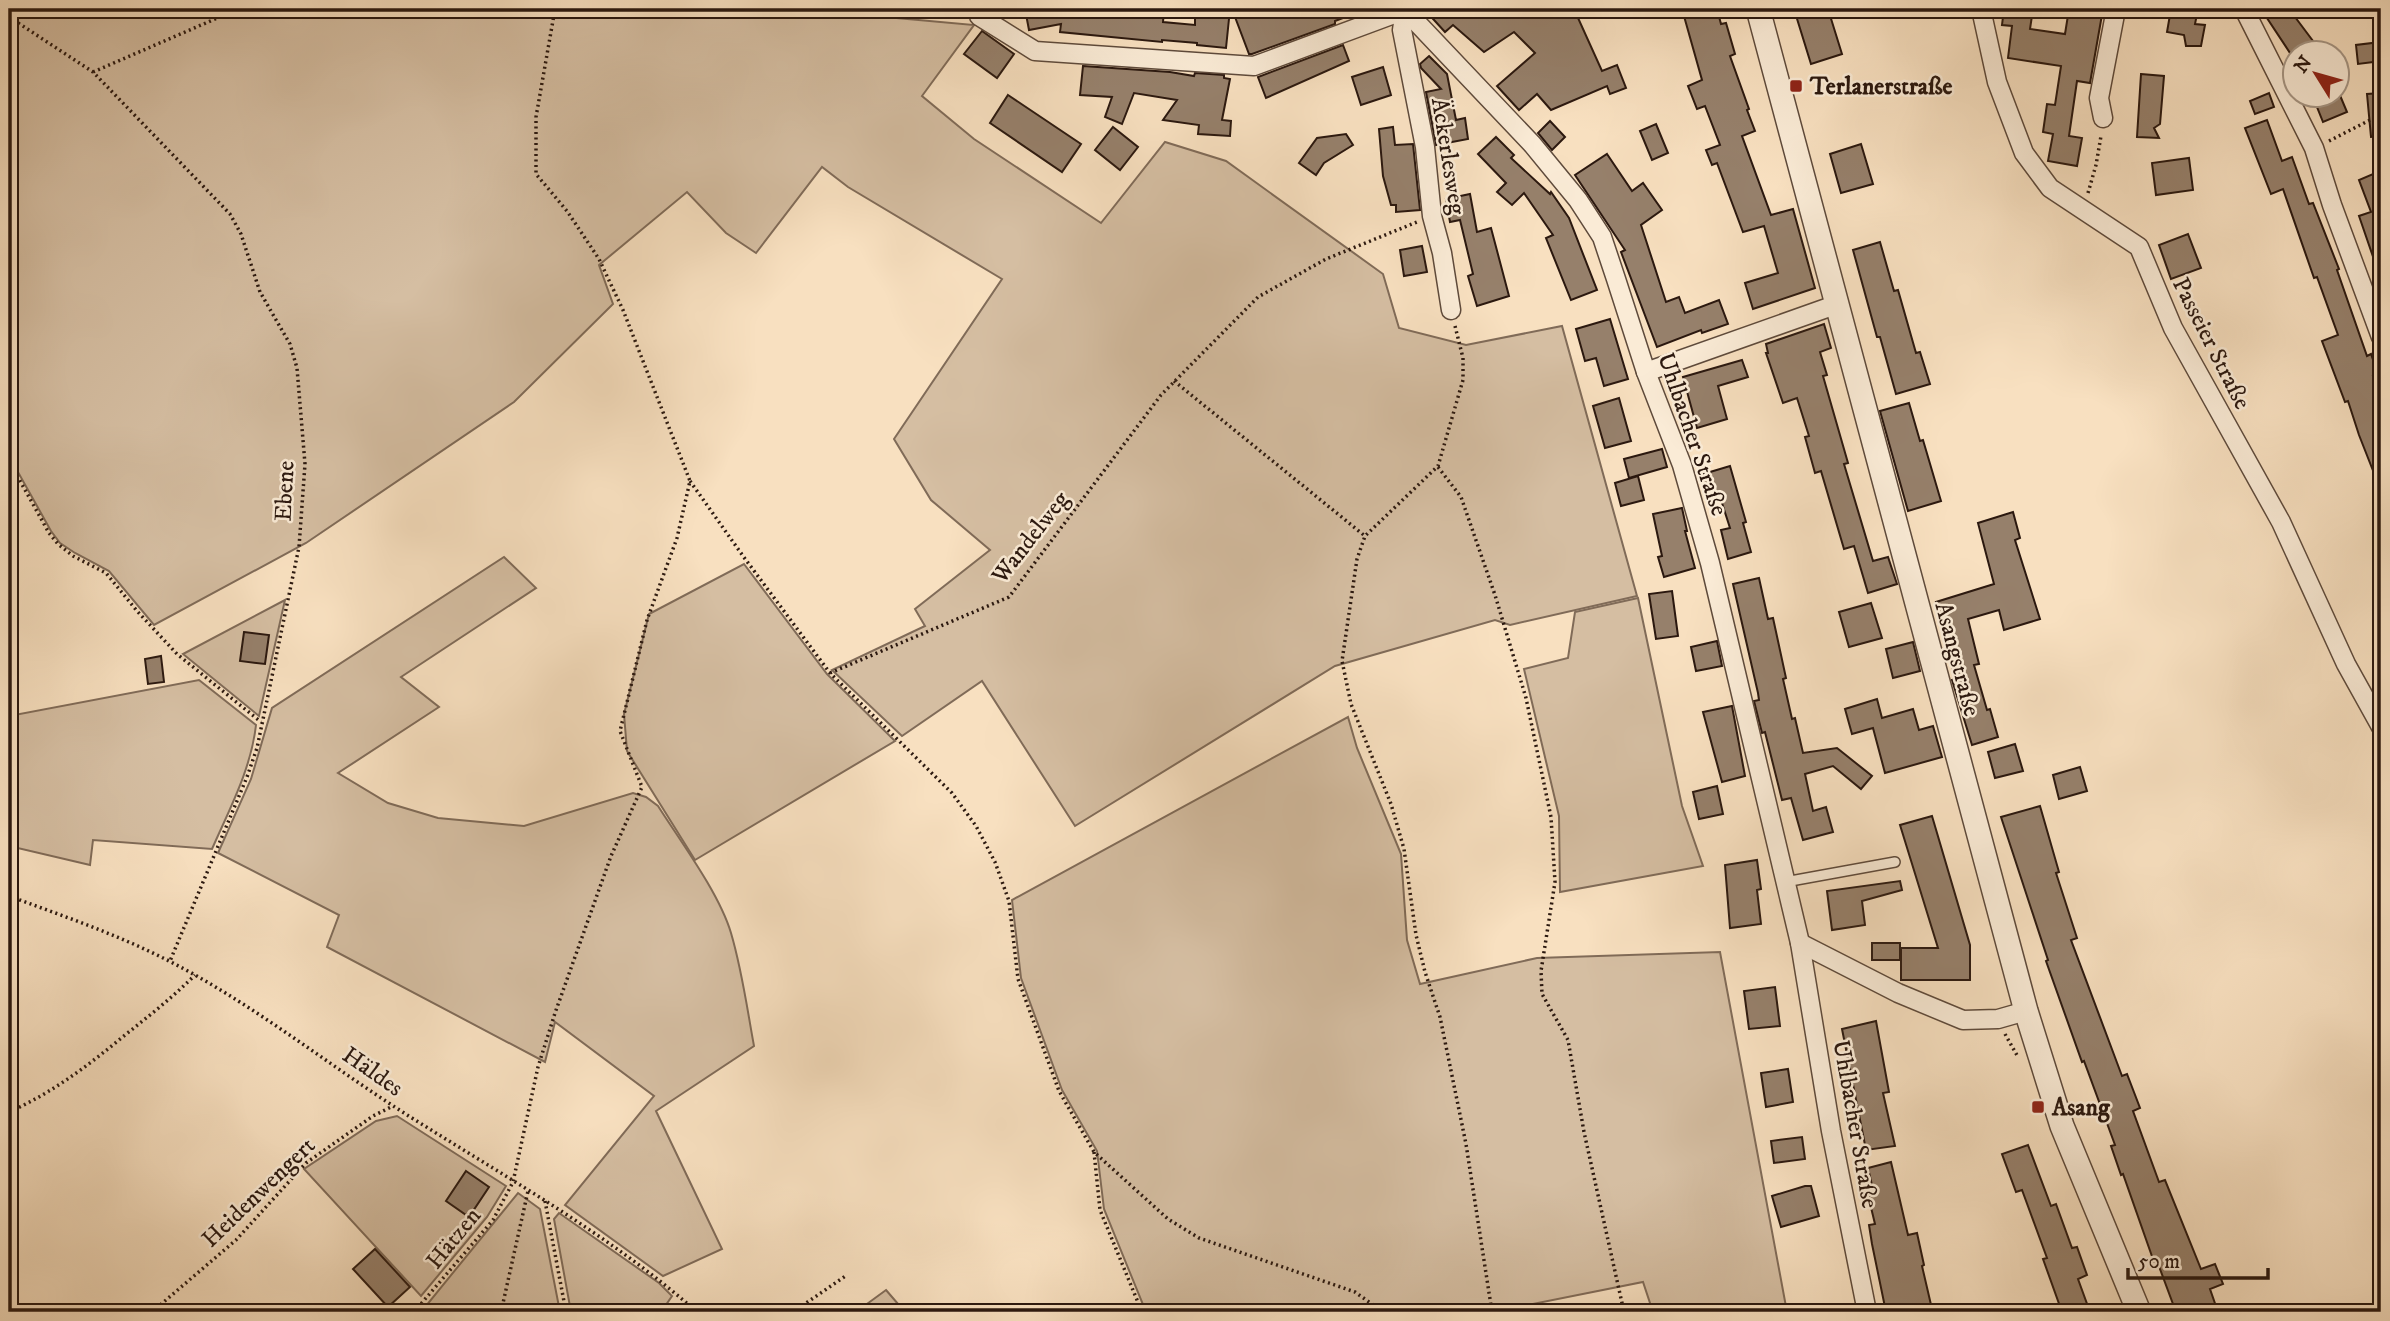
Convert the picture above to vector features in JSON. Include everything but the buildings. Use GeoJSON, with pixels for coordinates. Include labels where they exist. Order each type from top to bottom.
{"type":"FeatureCollection","features":[{"type":"Feature","properties":{"kind":"street"},"geometry":{"type":"LineString","coordinates":[[985,9],[979,16],[1035,51],[1254,66],[1405,9]]}},
{"type":"Feature","properties":{"kind":"street","name":"Äckerlesweg"},"geometry":{"type":"LineString","coordinates":[[1405,9],[1402,30],[1425,147],[1432,216],[1451,310]]}},
{"type":"Feature","properties":{"kind":"street","name":"Uhlbacher Straße"},"geometry":{"type":"LineString","coordinates":[[1405,9],[1532,144],[1578,200],[1602,237],[1646,372],[1682,465],[1710,563],[1800,943],[1831,1131],[1867,1312]]}},
{"type":"Feature","properties":{"kind":"street","name":"Asangstraße"},"geometry":{"type":"LineString","coordinates":[[1758,9],[2026,1011],[2063,1126],[2139,1312]]}},
{"type":"Feature","properties":{"kind":"street","name":"Passeier Straße"},"geometry":{"type":"LineString","coordinates":[[1981,9],[1997,82],[2024,153],[2050,187],[2139,247],[2173,328],[2281,522],[2346,664],[2381,727]]}},
{"type":"Feature","properties":{"kind":"street"},"geometry":{"type":"LineString","coordinates":[[2104,118],[2099,98],[2116,9]]}},
{"type":"Feature","properties":{"kind":"street"},"geometry":{"type":"LineString","coordinates":[[2244,9],[2314,148],[2381,337]]}},
{"type":"Feature","properties":{"kind":"street"},"geometry":{"type":"LineString","coordinates":[[1646,372],[1838,304]]}},
{"type":"Feature","properties":{"kind":"street"},"geometry":{"type":"LineString","coordinates":[[1800,943],[1898,993],[1963,1020],[1998,1020],[2026,1011]]}},
{"type":"Feature","properties":{"kind":"lane"},"geometry":{"type":"LineString","coordinates":[[1785,882],[1895,862]]}},
{"type":"Feature","properties":{"kind":"path"},"geometry":{"type":"LineString","coordinates":[[93,72],[238,9]]}},
{"type":"Feature","properties":{"kind":"path"},"geometry":{"type":"LineString","coordinates":[[555,9],[536,117],[536,174],[567,211],[599,259],[623,310],[690,481],[830,673],[951,793],[976,826],[995,862],[1009,901],[1018,979],[1059,1091],[1094,1152],[1168,1219],[1199,1238],[1355,1292],[1383,1312]]}},
{"type":"Feature","properties":{"kind":"path","name":"Ebene"},"geometry":{"type":"LineString","coordinates":[[9,17],[93,72],[230,214],[242,234],[260,292],[290,344],[297,369],[305,464],[299,547],[285,621],[257,748],[170,961]]}},
{"type":"Feature","properties":{"kind":"path"},"geometry":{"type":"LineString","coordinates":[[2092,183],[2104,118]]}},
{"type":"Feature","properties":{"kind":"path"},"geometry":{"type":"LineString","coordinates":[[2314,148],[2370,120],[2381,119]]}},
{"type":"Feature","properties":{"kind":"path","name":"Wandelweg"},"geometry":{"type":"LineString","coordinates":[[830,673],[1009,597],[1161,395],[1258,297],[1326,259],[1432,216]]}},
{"type":"Feature","properties":{"kind":"path"},"geometry":{"type":"LineString","coordinates":[[1451,310],[1462,358],[1463,380],[1438,466],[1365,536],[1357,559],[1342,661],[1351,704],[1391,804],[1404,849],[1416,935],[1440,1017],[1466,1144],[1492,1312]]}},
{"type":"Feature","properties":{"kind":"path"},"geometry":{"type":"LineString","coordinates":[[1174,381],[1365,536]]}},
{"type":"Feature","properties":{"kind":"path"},"geometry":{"type":"LineString","coordinates":[[9,461],[49,533],[58,544],[73,556],[106,573],[136,611],[177,654],[261,722]]}},
{"type":"Feature","properties":{"kind":"path"},"geometry":{"type":"LineString","coordinates":[[1438,466],[1461,497],[1495,595],[1529,711],[1552,817],[1555,882],[1541,971],[1542,994],[1568,1040],[1584,1132],[1623,1312]]}},
{"type":"Feature","properties":{"kind":"path"},"geometry":{"type":"LineString","coordinates":[[9,478],[16,474]]}},
{"type":"Feature","properties":{"kind":"path","name":"Hätzen"},"geometry":{"type":"LineString","coordinates":[[414,1312],[492,1220],[513,1182],[538,1067],[555,1013],[611,856],[642,787],[620,731],[647,620],[677,538],[690,481]]}},
{"type":"Feature","properties":{"kind":"path","name":"Häldes"},"geometry":{"type":"LineString","coordinates":[[9,896],[108,934],[195,975],[545,1201],[660,1280],[696,1312]]}},
{"type":"Feature","properties":{"kind":"path"},"geometry":{"type":"LineString","coordinates":[[9,1112],[32,1102],[82,1070],[175,995],[195,975]]}},
{"type":"Feature","properties":{"kind":"path","name":"Heidenwengert"},"geometry":{"type":"LineString","coordinates":[[152,1312],[236,1240],[306,1163],[393,1105]]}},
{"type":"Feature","properties":{"kind":"path"},"geometry":{"type":"LineString","coordinates":[[1094,1152],[1100,1210],[1142,1312]]}},
{"type":"Feature","properties":{"kind":"path"},"geometry":{"type":"LineString","coordinates":[[501,1312],[528,1191]]}},
{"type":"Feature","properties":{"kind":"path"},"geometry":{"type":"LineString","coordinates":[[545,1201],[566,1312]]}},
{"type":"Feature","properties":{"kind":"path"},"geometry":{"type":"LineString","coordinates":[[793,1312],[847,1275]]}},
{"type":"Feature","properties":{"kind":"shaded area"},"geometry":{"type":"Polygon","coordinates":[[[9,9],[875,9],[875,16],[974,25],[922,96],[974,139],[1101,223],[1165,142],[1226,161],[1383,274],[1399,328],[1466,345],[1562,326],[1637,596],[1510,625],[1495,620],[1335,666],[1075,826],[982,681],[902,736],[832,670],[925,626],[915,609],[990,550],[931,500],[894,439],[1002,279],[848,187],[822,167],[756,253],[726,233],[687,192],[599,265],[613,304],[514,402],[306,543],[154,625],[109,571],[60,543],[18,472],[9,477],[9,9]]]}},
{"type":"Feature","properties":{"kind":"shaded area"},"geometry":{"type":"Polygon","coordinates":[[[504,557],[536,588],[401,677],[439,707],[338,773],[388,803],[438,818],[524,826],[633,793],[646,797],[658,806],[688,851],[718,901],[731,933],[754,1046],[656,1111],[722,1249],[663,1276],[565,1205],[654,1096],[555,1022],[545,1062],[327,947],[339,915],[218,853],[251,779],[272,708],[504,557]]]}},
{"type":"Feature","properties":{"kind":"shaded area"},"geometry":{"type":"Polygon","coordinates":[[[744,564],[827,674],[895,741],[695,860],[627,751],[624,714],[649,614],[744,564]]]}},
{"type":"Feature","properties":{"kind":"shaded area"},"geometry":{"type":"Polygon","coordinates":[[[1638,598],[1682,806],[1703,866],[1560,892],[1559,816],[1524,669],[1568,658],[1575,612],[1638,598]]]}},
{"type":"Feature","properties":{"kind":"shaded area"},"geometry":{"type":"Polygon","coordinates":[[[285,600],[259,716],[183,654],[285,600]]]}},
{"type":"Feature","properties":{"kind":"shaded area"},"geometry":{"type":"Polygon","coordinates":[[[199,680],[256,725],[245,773],[212,849],[93,840],[90,865],[9,846],[9,716],[199,680]]]}},
{"type":"Feature","properties":{"kind":"shaded area"},"geometry":{"type":"Polygon","coordinates":[[[1348,717],[1357,748],[1401,854],[1407,940],[1420,984],[1537,958],[1720,952],[1787,1312],[1653,1312],[1643,1282],[1493,1312],[1146,1312],[1104,1209],[1097,1151],[1062,1090],[1021,978],[1012,900],[1348,717]]]}},
{"type":"Feature","properties":{"kind":"shaded area"},"geometry":{"type":"Polygon","coordinates":[[[397,1116],[506,1186],[487,1217],[421,1296],[304,1169],[376,1121],[397,1116]]]}},
{"type":"Feature","properties":{"kind":"shaded area"},"geometry":{"type":"Polygon","coordinates":[[[518,1193],[540,1209],[560,1312],[421,1312],[518,1193]]]}},
{"type":"Feature","properties":{"kind":"shaded area"},"geometry":{"type":"Polygon","coordinates":[[[559,1213],[659,1283],[672,1296],[661,1312],[571,1312],[554,1219],[559,1213]]]}},
{"type":"Feature","properties":{"kind":"shaded area"},"geometry":{"type":"Polygon","coordinates":[[[886,1290],[905,1312],[856,1312],[886,1290]]]}},
{"type":"Feature","properties":{"kind":"place","name":"Terlanerstraße"},"geometry":{"type":"Point","coordinates":[1796,86]}},
{"type":"Feature","properties":{"kind":"place","name":"Asang"},"geometry":{"type":"Point","coordinates":[2038,1107]}}]}
